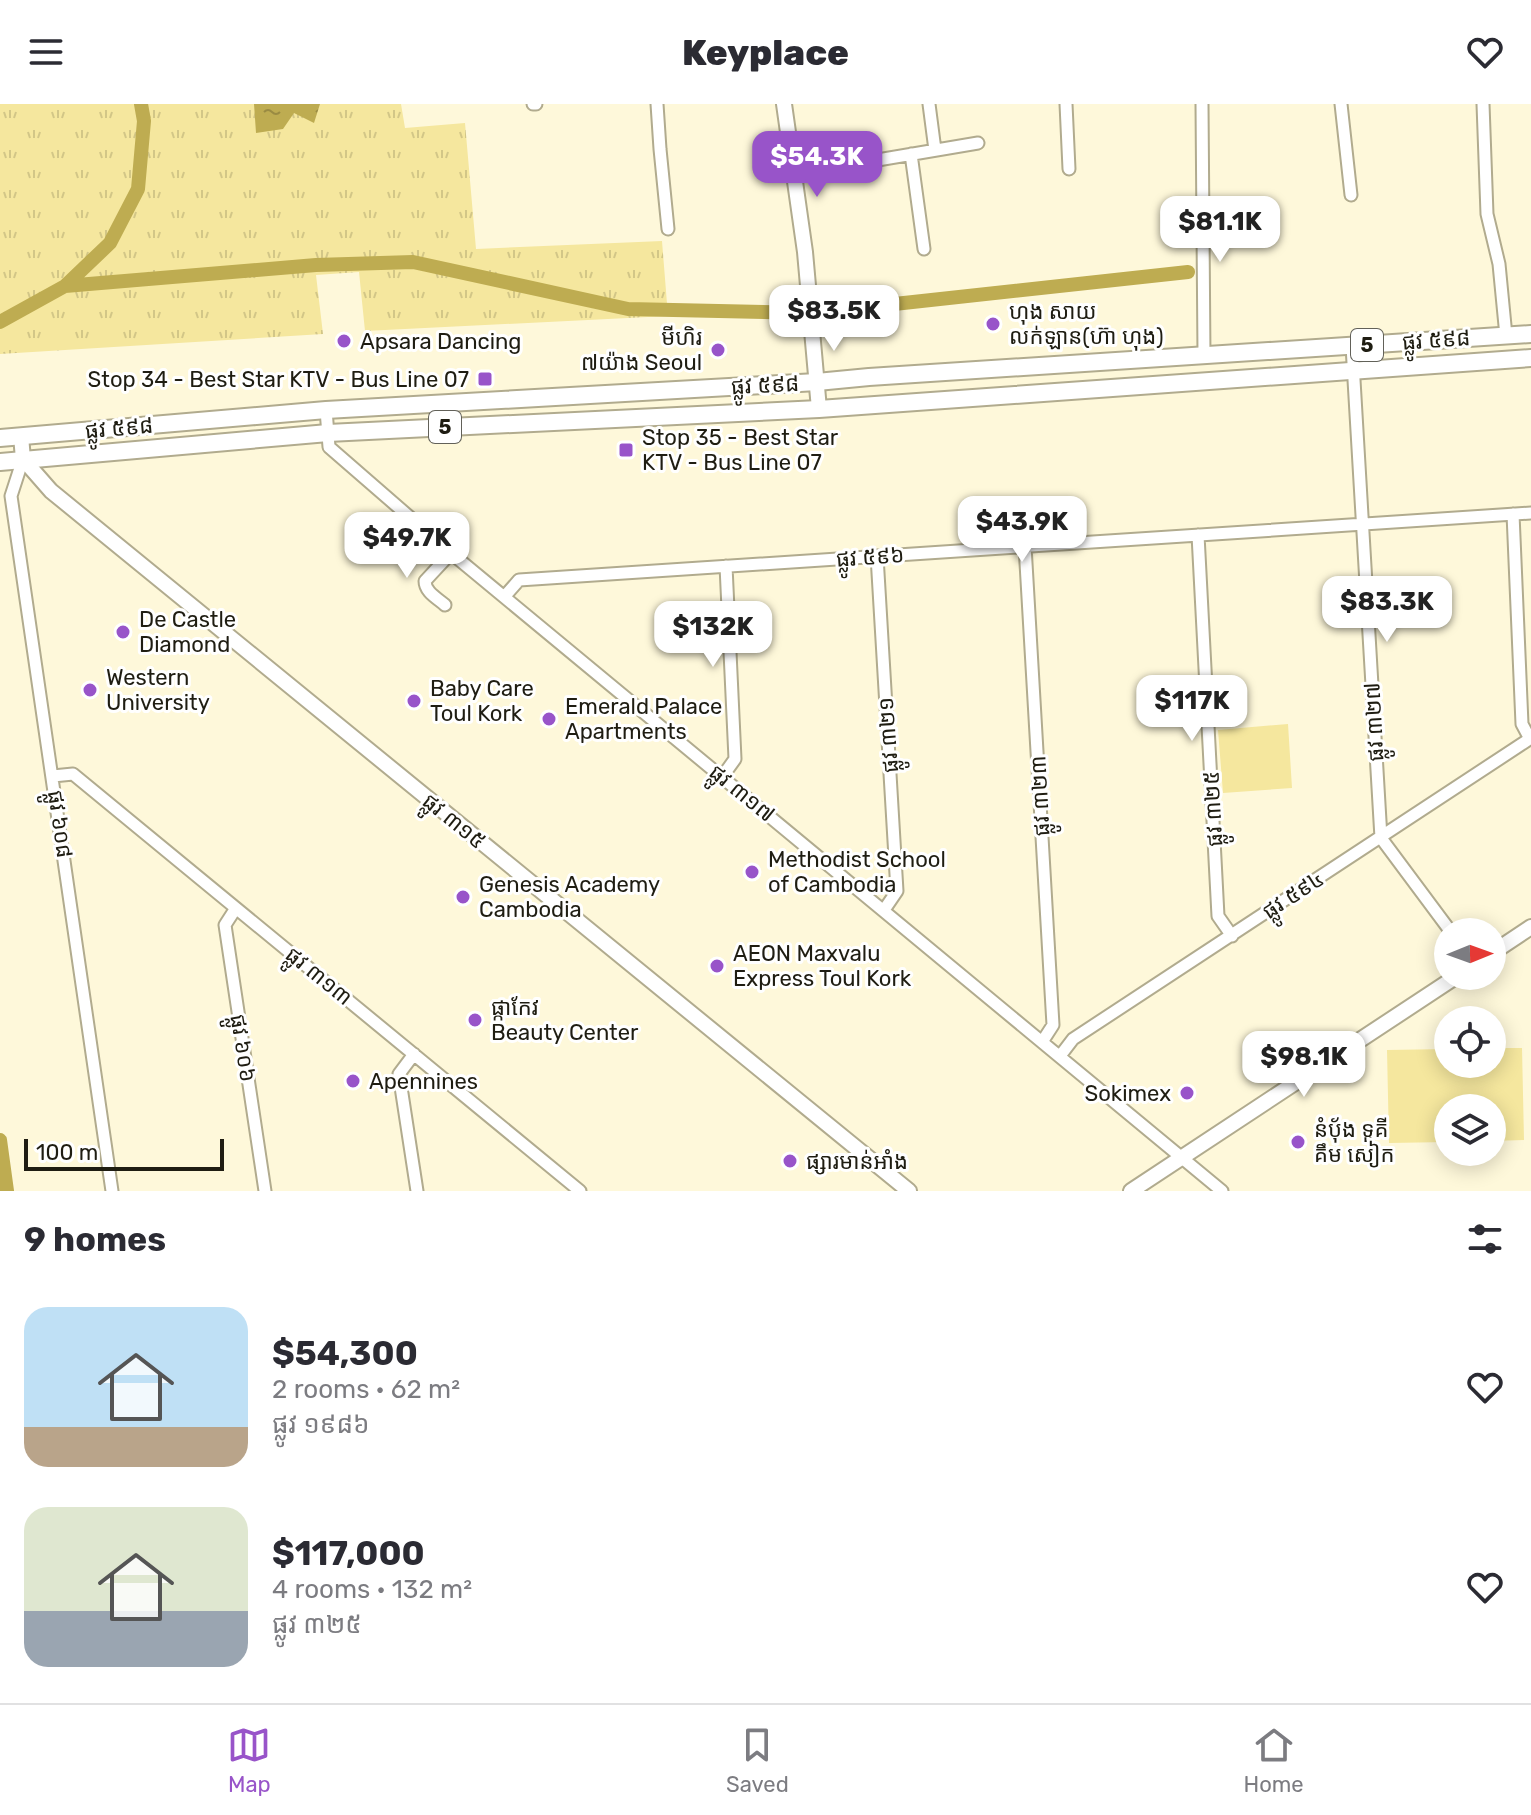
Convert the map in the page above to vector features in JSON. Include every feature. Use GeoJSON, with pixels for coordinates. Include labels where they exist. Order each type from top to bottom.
{"type":"FeatureCollection","features":[{"type":"Feature","properties":{"kind":"main road","name":"ផ្លូវ ៥៩៨"},"geometry":{"type":"LineString","coordinates":[[0,438],[326,410],[817,382],[1531,334]]}},
{"type":"Feature","properties":{"kind":"main road","name":"ផ្លូវ ៥៩៨"},"geometry":{"type":"LineString","coordinates":[[0,462],[328,433],[819,409],[1531,358]]}},
{"type":"Feature","properties":{"kind":"main road"},"geometry":{"type":"LineString","coordinates":[[672,391],[672,416]]}},
{"type":"Feature","properties":{"kind":"street"},"geometry":{"type":"LineString","coordinates":[[657,104],[668,229]]}},
{"type":"Feature","properties":{"kind":"street"},"geometry":{"type":"LineString","coordinates":[[784,104],[810,300],[819,409]]}},
{"type":"Feature","properties":{"kind":"street"},"geometry":{"type":"LineString","coordinates":[[929,104],[935,150]]}},
{"type":"Feature","properties":{"kind":"street"},"geometry":{"type":"LineString","coordinates":[[1066,104],[1069,169]]}},
{"type":"Feature","properties":{"kind":"street"},"geometry":{"type":"LineString","coordinates":[[1202,104],[1204,356]]}},
{"type":"Feature","properties":{"kind":"street"},"geometry":{"type":"LineString","coordinates":[[1341,104],[1351,195]]}},
{"type":"Feature","properties":{"kind":"street"},"geometry":{"type":"LineString","coordinates":[[1483,104],[1487,214],[1499,264],[1506,336]]}},
{"type":"Feature","properties":{"kind":"street"},"geometry":{"type":"LineString","coordinates":[[795,174],[978,143]]}},
{"type":"Feature","properties":{"kind":"street"},"geometry":{"type":"LineString","coordinates":[[911,154],[924,249]]}},
{"type":"Feature","properties":{"kind":"street","name":"ផ្លូវ ៣២៧"},"geometry":{"type":"LineString","coordinates":[[1352,346],[1381,838]]}},
{"type":"Feature","properties":{"kind":"street","name":"ផ្លូវ ៣១៧"},"geometry":{"type":"LineString","coordinates":[[326,410],[329,447],[451,553],[1222,1191]]}},
{"type":"Feature","properties":{"kind":"street"},"geometry":{"type":"LineString","coordinates":[[21,436],[23,459]]}},
{"type":"Feature","properties":{"kind":"street","name":"ផ្លូវ ៦០៨"},"geometry":{"type":"LineString","coordinates":[[23,459],[11,496],[112,1191]]}},
{"type":"Feature","properties":{"kind":"street","name":"ផ្លូវ ៣១៥"},"geometry":{"type":"LineString","coordinates":[[23,459],[51,491],[104,536],[909,1191]]}},
{"type":"Feature","properties":{"kind":"street","name":"ផ្លូវ ៥៩៦"},"geometry":{"type":"LineString","coordinates":[[504,597],[519,580],[1531,513]]}},
{"type":"Feature","properties":{"kind":"street"},"geometry":{"type":"LineString","coordinates":[[1513,514],[1522,724],[1531,738]]}},
{"type":"Feature","properties":{"kind":"street","name":"ផ្លូវ ៣២៥"},"geometry":{"type":"LineString","coordinates":[[1198,535],[1218,916],[1232,936]]}},
{"type":"Feature","properties":{"kind":"street","name":"ផ្លូវ ៣២៣"},"geometry":{"type":"LineString","coordinates":[[1025,546],[1053,1025],[1042,1042]]}},
{"type":"Feature","properties":{"kind":"street"},"geometry":{"type":"LineString","coordinates":[[445,605],[428,591],[425,581],[451,553]]}},
{"type":"Feature","properties":{"kind":"street","name":"ផ្លូវ ៣២១"},"geometry":{"type":"LineString","coordinates":[[877,556],[897,891],[884,910]]}},
{"type":"Feature","properties":{"kind":"street"},"geometry":{"type":"LineString","coordinates":[[722,777],[735,759],[726,566]]}},
{"type":"Feature","properties":{"kind":"street","name":"ផ្លូវ ៥៩៤"},"geometry":{"type":"LineString","coordinates":[[1060,1056],[1073,1039],[1531,738]]}},
{"type":"Feature","properties":{"kind":"street","name":"ផ្លូវ ៣១៣"},"geometry":{"type":"LineString","coordinates":[[53,776],[73,774],[573,1189]]}},
{"type":"Feature","properties":{"kind":"street"},"geometry":{"type":"LineString","coordinates":[[1381,838],[1441,918]]}},
{"type":"Feature","properties":{"kind":"street","name":"ផ្លូវ ៦០៦"},"geometry":{"type":"LineString","coordinates":[[236,908],[225,925],[265,1191]]}},
{"type":"Feature","properties":{"kind":"street"},"geometry":{"type":"LineString","coordinates":[[1506,944],[1531,927]]}},
{"type":"Feature","properties":{"kind":"street"},"geometry":{"type":"LineString","coordinates":[[1131,1191],[1436,990]]}},
{"type":"Feature","properties":{"kind":"street"},"geometry":{"type":"LineString","coordinates":[[414,1054],[399,1074],[417,1191]]}},
{"type":"Feature","properties":{"kind":"green space"},"geometry":{"type":"Polygon","coordinates":[[[0,104],[401,104],[405,128],[465,123],[476,249],[662,241],[668,316],[365,331],[359,272],[316,275],[323,334],[0,354],[0,104]]]}},
{"type":"Feature","properties":{"kind":"green space"},"geometry":{"type":"Polygon","coordinates":[[[1288,724],[1292,788],[1223,793],[1218,730],[1288,724]]]}},
{"type":"Feature","properties":{"kind":"green space"},"geometry":{"type":"Polygon","coordinates":[[[1506,1048],[1522,1048],[1524,1140],[1506,1141],[1506,1094],[1434,1094],[1434,1142],[1389,1143],[1387,1050],[1434,1049],[1434,1078],[1506,1078],[1506,1048]]]}},
{"type":"Feature","properties":{"kind":"water"},"geometry":{"type":"Polygon","coordinates":[[[254,104],[320,104],[314,123],[294,113],[283,129],[256,133],[254,104]]]}},
{"type":"Feature","properties":{"kind":"waterway"},"geometry":{"type":"LineString","coordinates":[[0,322],[65,286],[110,243],[138,189],[144,121],[141,104]]}},
{"type":"Feature","properties":{"kind":"waterway"},"geometry":{"type":"LineString","coordinates":[[65,286],[316,265],[413,262],[628,309],[812,313],[1188,272]]}},
{"type":"Feature","properties":{"kind":"waterway"},"geometry":{"type":"LineString","coordinates":[[0,1140],[7,1191]]}},
{"type":"Feature","properties":{"kind":"place","name":"ហុង សាយ លក់ឡាន(ហ៊ា ហុង)"},"geometry":{"type":"Point","coordinates":[993,324]}},
{"type":"Feature","properties":{"kind":"place","name":"Apsara Dancing"},"geometry":{"type":"Point","coordinates":[344,341]}},
{"type":"Feature","properties":{"kind":"place","name":"មីហិរ ៧យ៉ាង Seoul"},"geometry":{"type":"Point","coordinates":[718,350]}},
{"type":"Feature","properties":{"kind":"place","name":"Stop 34 - Best Star KTV - Bus Line 07"},"geometry":{"type":"Point","coordinates":[485,379]}},
{"type":"Feature","properties":{"kind":"place","name":"Stop 35 - Best Star KTV - Bus Line 07"},"geometry":{"type":"Point","coordinates":[626,450]}},
{"type":"Feature","properties":{"kind":"place","name":"De Castle Diamond"},"geometry":{"type":"Point","coordinates":[123,632]}},
{"type":"Feature","properties":{"kind":"place","name":"Western University"},"geometry":{"type":"Point","coordinates":[90,690]}},
{"type":"Feature","properties":{"kind":"place","name":"Baby Care Toul Kork"},"geometry":{"type":"Point","coordinates":[414,701]}},
{"type":"Feature","properties":{"kind":"place","name":"Emerald Palace Apartments"},"geometry":{"type":"Point","coordinates":[549,719]}},
{"type":"Feature","properties":{"kind":"place","name":"Methodist School of Cambodia"},"geometry":{"type":"Point","coordinates":[752,872]}},
{"type":"Feature","properties":{"kind":"place","name":"Genesis Academy Cambodia"},"geometry":{"type":"Point","coordinates":[463,897]}},
{"type":"Feature","properties":{"kind":"place","name":"AEON Maxvalu Express Toul Kork"},"geometry":{"type":"Point","coordinates":[717,966]}},
{"type":"Feature","properties":{"kind":"place","name":"ផ្កាកែវ Beauty Center"},"geometry":{"type":"Point","coordinates":[475,1020]}},
{"type":"Feature","properties":{"kind":"place","name":"Apennines"},"geometry":{"type":"Point","coordinates":[353,1081]}},
{"type":"Feature","properties":{"kind":"place","name":"Sokimex"},"geometry":{"type":"Point","coordinates":[1187,1093]}},
{"type":"Feature","properties":{"kind":"place","name":"នំប៉័ង ទួគី គឹម សៀក"},"geometry":{"type":"Point","coordinates":[1298,1142]}},
{"type":"Feature","properties":{"kind":"place","name":"ផ្សារមាន់អាំង"},"geometry":{"type":"Point","coordinates":[790,1161]}}]}
